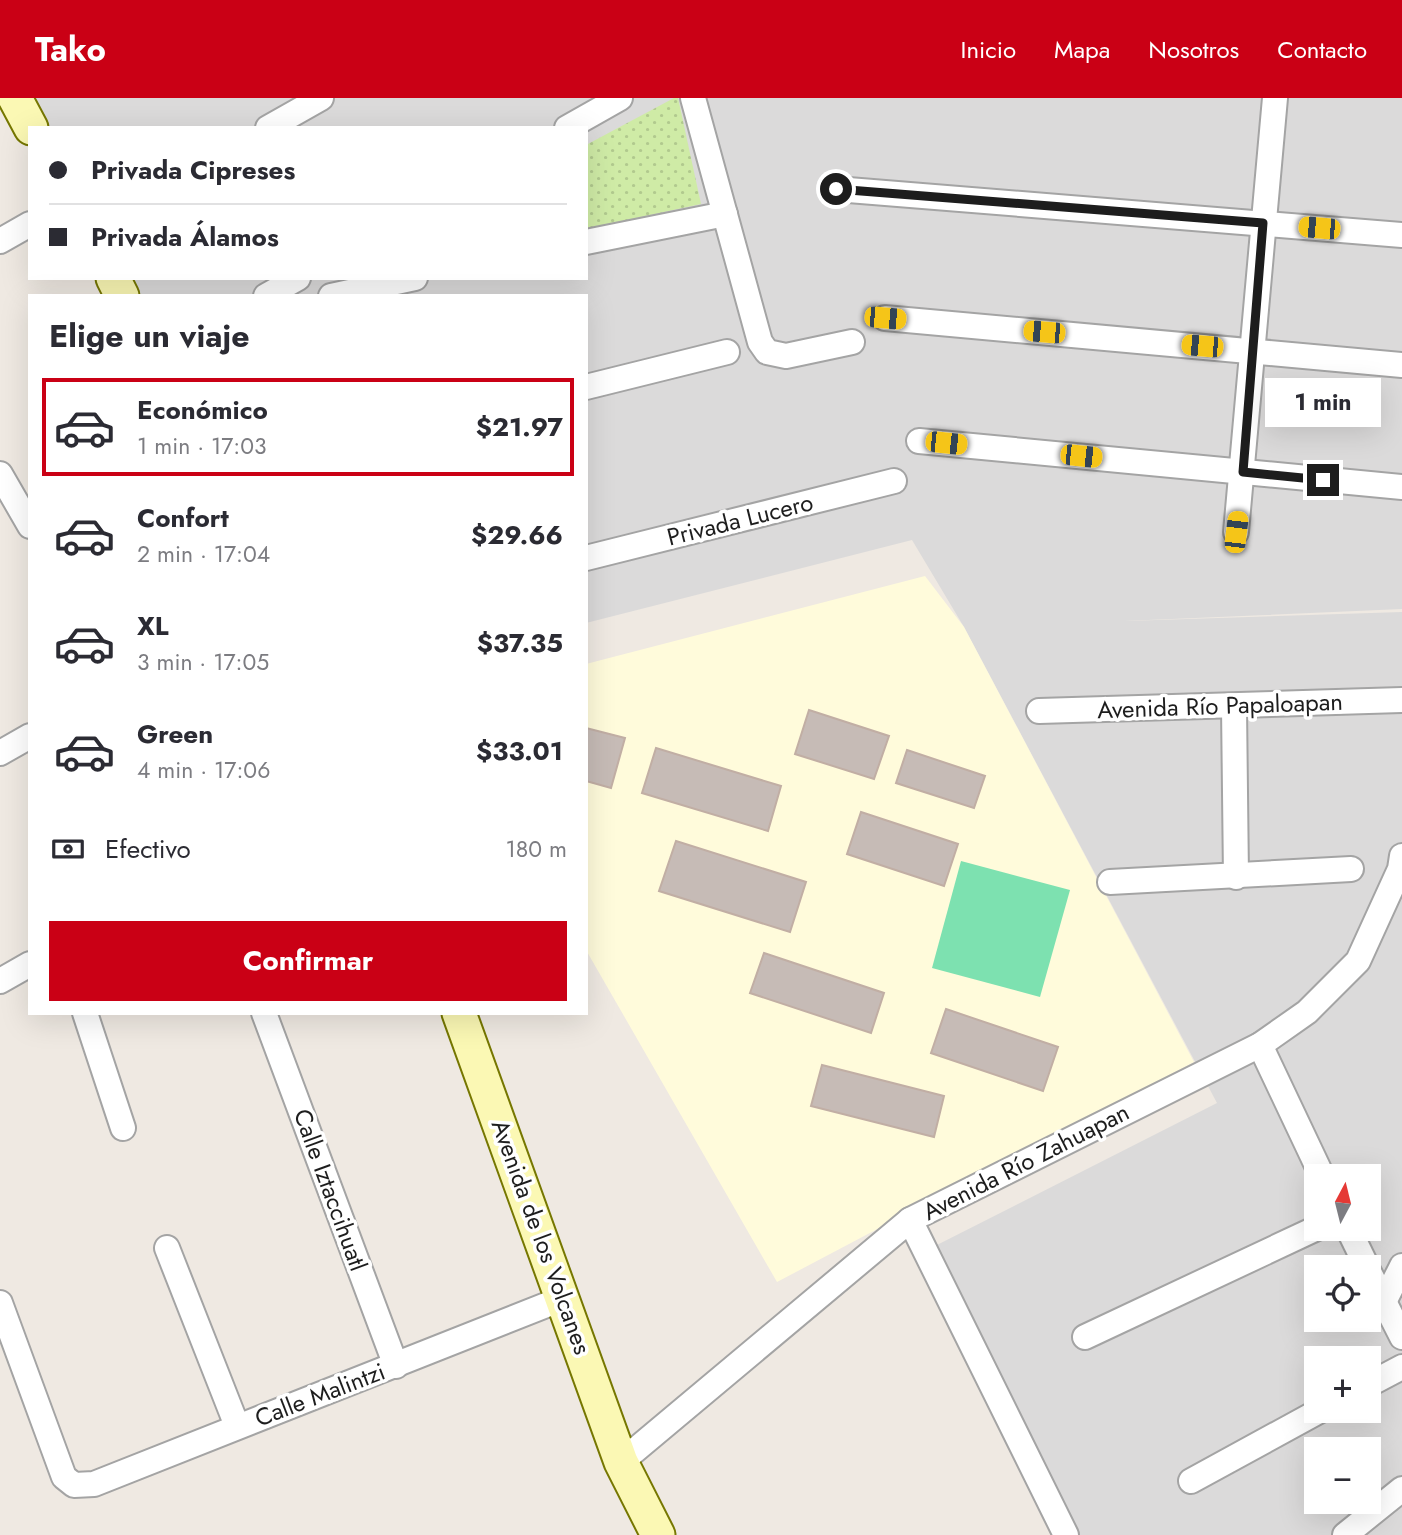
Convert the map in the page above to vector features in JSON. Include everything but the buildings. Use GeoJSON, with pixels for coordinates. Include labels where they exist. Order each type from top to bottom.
{"type":"FeatureCollection","features":[{"type":"Feature","properties":{"kind":"street"},"geometry":{"type":"LineString","coordinates":[[272,126],[321,98]]}},
{"type":"Feature","properties":{"kind":"street"},"geometry":{"type":"LineString","coordinates":[[571,126],[620,98]]}},
{"type":"Feature","properties":{"kind":"street"},"geometry":{"type":"LineString","coordinates":[[693,98],[760,342],[767,352],[786,356],[852,342]]}},
{"type":"Feature","properties":{"kind":"street"},"geometry":{"type":"LineString","coordinates":[[1236,532],[1255,351],[1263,223],[1275,98]]}},
{"type":"Feature","properties":{"kind":"street"},"geometry":{"type":"LineString","coordinates":[[836,189],[1402,235]]}},
{"type":"Feature","properties":{"kind":"street"},"geometry":{"type":"LineString","coordinates":[[588,242],[725,214]]}},
{"type":"Feature","properties":{"kind":"street"},"geometry":{"type":"LineString","coordinates":[[0,241],[28,225]]}},
{"type":"Feature","properties":{"kind":"street"},"geometry":{"type":"LineString","coordinates":[[270,294],[294,280]]}},
{"type":"Feature","properties":{"kind":"street"},"geometry":{"type":"LineString","coordinates":[[340,294],[406,280]]}},
{"type":"Feature","properties":{"kind":"street"},"geometry":{"type":"LineString","coordinates":[[885,318],[1402,365]]}},
{"type":"Feature","properties":{"kind":"street"},"geometry":{"type":"LineString","coordinates":[[588,387],[727,352]]}},
{"type":"Feature","properties":{"kind":"street"},"geometry":{"type":"LineString","coordinates":[[919,441],[1402,487]]}},
{"type":"Feature","properties":{"kind":"street"},"geometry":{"type":"LineString","coordinates":[[0,474],[28,523]]}},
{"type":"Feature","properties":{"kind":"street","name":"Privada Lucero"},"geometry":{"type":"LineString","coordinates":[[588,558],[894,481]]}},
{"type":"Feature","properties":{"kind":"street","name":"Avenida Río Papaloapan"},"geometry":{"type":"LineString","coordinates":[[1039,711],[1402,700]]}},
{"type":"Feature","properties":{"kind":"street"},"geometry":{"type":"LineString","coordinates":[[1234,707],[1236,877]]}},
{"type":"Feature","properties":{"kind":"street"},"geometry":{"type":"LineString","coordinates":[[0,753],[28,737]]}},
{"type":"Feature","properties":{"kind":"street","name":"Avenida Río Zahuapan"},"geometry":{"type":"LineString","coordinates":[[621,1462],[910,1220],[1260,1045],[1307,1012],[1358,961],[1399,869],[1402,856]]}},
{"type":"Feature","properties":{"kind":"street"},"geometry":{"type":"LineString","coordinates":[[1110,882],[1351,869]]}},
{"type":"Feature","properties":{"kind":"street"},"geometry":{"type":"LineString","coordinates":[[0,981],[28,965]]}},
{"type":"Feature","properties":{"kind":"street"},"geometry":{"type":"LineString","coordinates":[[86,1015],[123,1128]]}},
{"type":"Feature","properties":{"kind":"street","name":"Calle Iztaccihuatl"},"geometry":{"type":"LineString","coordinates":[[265,1015],[396,1366]]}},
{"type":"Feature","properties":{"kind":"street","name":"Avenida de los Volcanes"},"geometry":{"type":"LineString","coordinates":[[460,1015],[621,1462],[658,1535]]}},
{"type":"Feature","properties":{"kind":"street"},"geometry":{"type":"LineString","coordinates":[[1260,1045],[1316,1164]]}},
{"type":"Feature","properties":{"kind":"street"},"geometry":{"type":"LineString","coordinates":[[910,1220],[1066,1535]]}},
{"type":"Feature","properties":{"kind":"street"},"geometry":{"type":"LineString","coordinates":[[1085,1337],[1304,1234]]}},
{"type":"Feature","properties":{"kind":"street"},"geometry":{"type":"LineString","coordinates":[[167,1248],[237,1426]]}},
{"type":"Feature","properties":{"kind":"street"},"geometry":{"type":"LineString","coordinates":[[1384,1302],[1402,1266]]}},
{"type":"Feature","properties":{"kind":"street"},"geometry":{"type":"LineString","coordinates":[[1381,1296],[1402,1337]]}},
{"type":"Feature","properties":{"kind":"street","name":"Calle Malintzi"},"geometry":{"type":"LineString","coordinates":[[0,1303],[64,1477],[74,1485],[93,1484],[564,1298]]}},
{"type":"Feature","properties":{"kind":"street"},"geometry":{"type":"LineString","coordinates":[[1381,1378],[1402,1367]]}},
{"type":"Feature","properties":{"kind":"street"},"geometry":{"type":"LineString","coordinates":[[1191,1481],[1304,1419]]}},
{"type":"Feature","properties":{"kind":"street"},"geometry":{"type":"LineString","coordinates":[[1345,1535],[1402,1489]]}},
{"type":"Feature","properties":{"kind":"shaded area"},"geometry":{"type":"Polygon","coordinates":[[[30,98],[1402,98],[1402,609],[1125,621],[1402,612],[1402,1535],[1077,1535],[929,1249],[1217,1103],[964,627],[912,540],[588,622],[588,294],[137,294],[129,280],[588,280],[588,126],[45,126],[30,98]]]}},
{"type":"Feature","properties":{"kind":"shaded area"},"geometry":{"type":"Polygon","coordinates":[[[925,576],[964,627],[1194,1062],[777,1282],[588,953],[588,663],[925,576]]]}},
{"type":"Feature","properties":{"kind":"green space"},"geometry":{"type":"Polygon","coordinates":[[[678,98],[701,204],[588,229],[588,144],[678,98]]]}},
{"type":"Feature","properties":{"kind":"green space"},"geometry":{"type":"Polygon","coordinates":[[[961,861],[1070,890],[1040,997],[932,968],[961,861]]]}},
{"type":"Feature","properties":{"kind":"route"},"geometry":{"type":"LineString","coordinates":[[836,189],[1263,223],[1255,351],[1243,472],[1323,480]]}}]}
